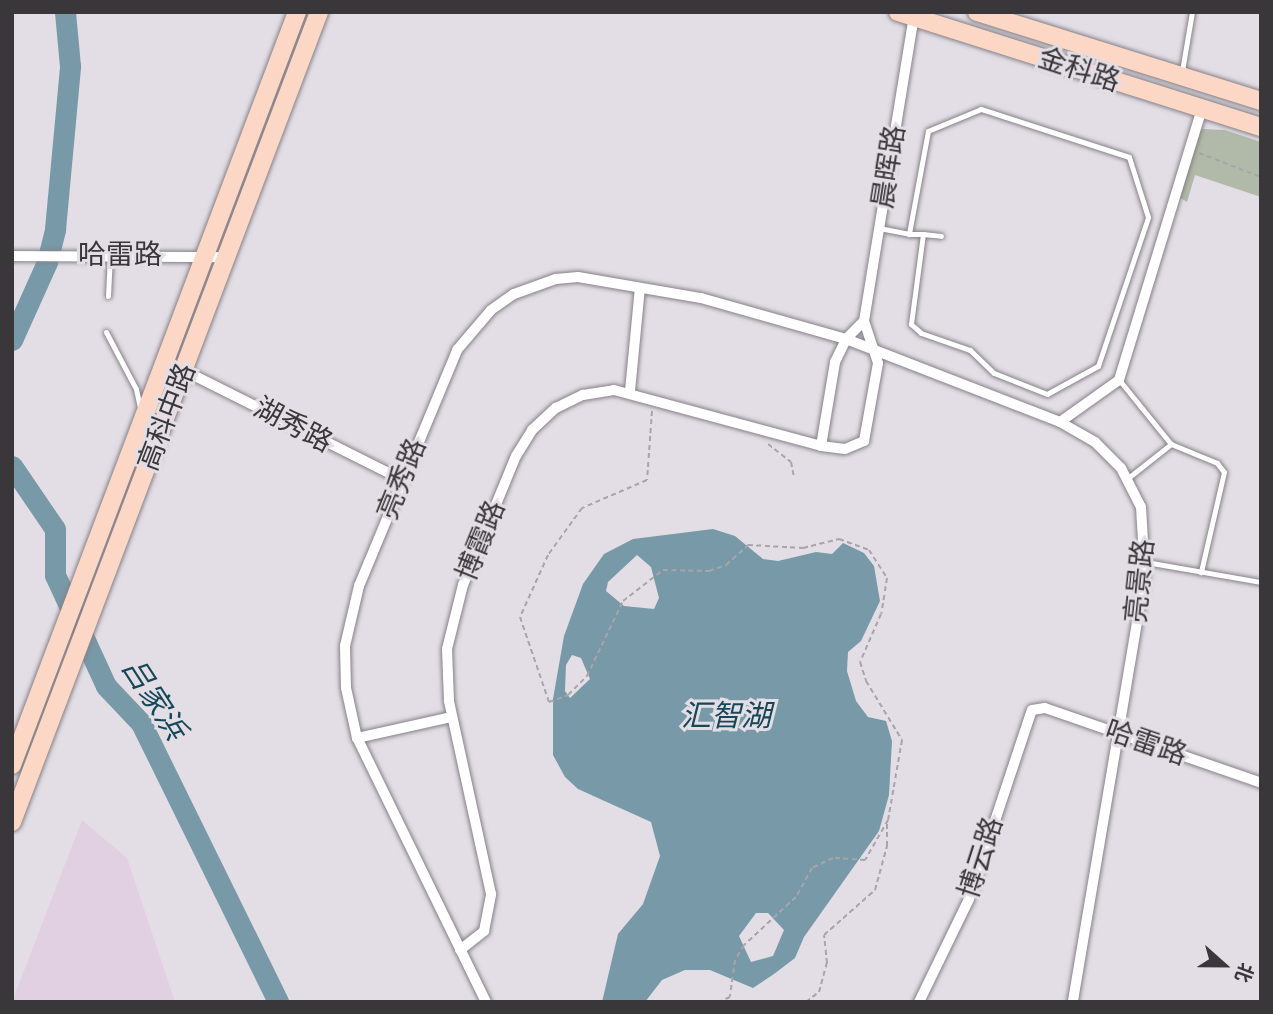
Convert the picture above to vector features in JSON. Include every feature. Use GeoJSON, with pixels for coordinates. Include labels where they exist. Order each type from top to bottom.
{"type":"FeatureCollection","features":[{"type":"Feature","properties":{"kind":"main road","name":"高科中路"},"geometry":{"type":"LineString","coordinates":[[12,765],[297,12]]}},
{"type":"Feature","properties":{"kind":"main road","name":"高科中路"},"geometry":{"type":"LineString","coordinates":[[12,821],[319,12]]}},
{"type":"Feature","properties":{"kind":"main road","name":"金科路"},"geometry":{"type":"LineString","coordinates":[[977,12],[1261,101]]}},
{"type":"Feature","properties":{"kind":"main road","name":"金科路"},"geometry":{"type":"LineString","coordinates":[[909,14],[1261,127]]}},
{"type":"Feature","properties":{"kind":"street","name":"晨晖路"},"geometry":{"type":"LineString","coordinates":[[864,321],[909,14]]}},
{"type":"Feature","properties":{"kind":"street"},"geometry":{"type":"LineString","coordinates":[[1060,422],[1119,380],[1202,108]]}},
{"type":"Feature","properties":{"kind":"street","name":"哈雷路"},"geometry":{"type":"LineString","coordinates":[[12,256],[228,257]]}},
{"type":"Feature","properties":{"kind":"street","name":"亮秀路"},"geometry":{"type":"LineString","coordinates":[[486,1002],[357,738],[346,688],[348,622],[401,480],[457,350],[491,310],[514,294],[556,279],[603,278],[640,288],[701,298],[846,339]]}},
{"type":"Feature","properties":{"kind":"street"},"geometry":{"type":"LineString","coordinates":[[630,391],[640,288]]}},
{"type":"Feature","properties":{"kind":"street"},"geometry":{"type":"LineString","coordinates":[[864,321],[876,351],[878,373],[864,441],[845,449],[821,446],[835,362],[846,339],[864,321]]}},
{"type":"Feature","properties":{"kind":"street","name":"亮景路"},"geometry":{"type":"LineString","coordinates":[[846,339],[1060,422],[1095,442],[1128,478],[1141,507],[1146,562],[1073,1002]]}},
{"type":"Feature","properties":{"kind":"street","name":"湖秀路"},"geometry":{"type":"LineString","coordinates":[[185,371],[401,480]]}},
{"type":"Feature","properties":{"kind":"street","name":"博霞路"},"geometry":{"type":"LineString","coordinates":[[460,950],[484,931],[491,894],[452,717],[446,667],[453,615],[523,443],[544,417],[569,400],[597,391],[630,391],[821,446]]}},
{"type":"Feature","properties":{"kind":"street","name":"哈雷路"},"geometry":{"type":"LineString","coordinates":[[1032,710],[1045,708],[1261,783]]}},
{"type":"Feature","properties":{"kind":"street","name":"博云路"},"geometry":{"type":"LineString","coordinates":[[919,1002],[969,899],[1032,710]]}},
{"type":"Feature","properties":{"kind":"street"},"geometry":{"type":"LineString","coordinates":[[357,738],[452,717]]}},
{"type":"Feature","properties":{"kind":"lane"},"geometry":{"type":"LineString","coordinates":[[1182,76],[1192,12]]}},
{"type":"Feature","properties":{"kind":"lane"},"geometry":{"type":"LineString","coordinates":[[909,234],[928,131],[981,109],[1129,157],[1148,217],[1098,366],[1047,394],[994,373],[970,350],[920,333],[911,324],[923,234]]}},
{"type":"Feature","properties":{"kind":"lane"},"geometry":{"type":"LineString","coordinates":[[879,228],[909,234],[941,236]]}},
{"type":"Feature","properties":{"kind":"lane"},"geometry":{"type":"LineString","coordinates":[[108,296],[110,255]]}},
{"type":"Feature","properties":{"kind":"lane"},"geometry":{"type":"LineString","coordinates":[[106,332],[136,389],[144,422]]}},
{"type":"Feature","properties":{"kind":"lane"},"geometry":{"type":"LineString","coordinates":[[1119,380],[1171,444],[1217,463],[1224,472],[1201,572]]}},
{"type":"Feature","properties":{"kind":"lane"},"geometry":{"type":"LineString","coordinates":[[1128,478],[1171,444]]}},
{"type":"Feature","properties":{"kind":"lane"},"geometry":{"type":"LineString","coordinates":[[1146,562],[1261,582]]}},
{"type":"Feature","properties":{"kind":"path"},"geometry":{"type":"LineString","coordinates":[[1189,148],[1222,166],[1261,177]]}},
{"type":"Feature","properties":{"kind":"path"},"geometry":{"type":"LineString","coordinates":[[654,405],[647,480],[582,509],[548,555],[520,617],[551,703],[568,695],[587,676],[623,601],[651,577],[673,567],[709,571],[726,565],[748,545],[803,548],[839,539],[859,543],[887,578],[881,614],[860,662],[866,681],[902,740],[888,820],[887,846],[875,890],[824,934],[827,963],[819,992],[806,1002]]}},
{"type":"Feature","properties":{"kind":"path"},"geometry":{"type":"LineString","coordinates":[[761,439],[790,462],[794,478]]}},
{"type":"Feature","properties":{"kind":"path"},"geometry":{"type":"LineString","coordinates":[[719,1002],[730,997],[734,985],[735,960],[744,945],[796,897],[812,868],[821,862],[839,858],[859,862],[888,820]]}},
{"type":"Feature","properties":{"kind":"shaded area"},"geometry":{"type":"Polygon","coordinates":[[[82,820],[127,858],[175,1002],[12,1002],[82,820]]]}},
{"type":"Feature","properties":{"kind":"green space"},"geometry":{"type":"Polygon","coordinates":[[[1202,129],[1225,130],[1261,142],[1261,197],[1195,175],[1187,202],[1174,194],[1191,140],[1202,129]]]}},
{"type":"Feature","properties":{"kind":"water","name":"汇智湖"},"geometry":{"type":"Polygon","coordinates":[[[713,529],[735,536],[763,559],[778,561],[816,552],[832,554],[843,543],[864,553],[874,566],[880,601],[861,641],[848,652],[847,671],[856,701],[868,717],[886,721],[892,741],[889,795],[879,831],[804,937],[795,958],[753,988],[710,970],[685,970],[662,980],[645,1002],[602,1002],[618,934],[643,904],[660,856],[651,822],[578,789],[565,777],[553,755],[553,699],[564,636],[583,584],[604,554],[633,539],[713,529]],[[637,555],[608,582],[606,591],[624,606],[654,609],[659,598],[651,567],[637,555]],[[572,655],[566,665],[565,691],[570,698],[590,679],[581,658],[572,655]],[[756,913],[739,936],[751,962],[773,956],[784,930],[768,913],[756,913]]]}},
{"type":"Feature","properties":{"kind":"waterway","name":"吕家浜"},"geometry":{"type":"LineString","coordinates":[[12,340],[47,262],[55,229],[70,66],[65,12]]}},
{"type":"Feature","properties":{"kind":"waterway","name":"吕家浜"},"geometry":{"type":"LineString","coordinates":[[12,466],[55,529],[55,575],[106,686],[141,723],[278,1002]]}}]}
